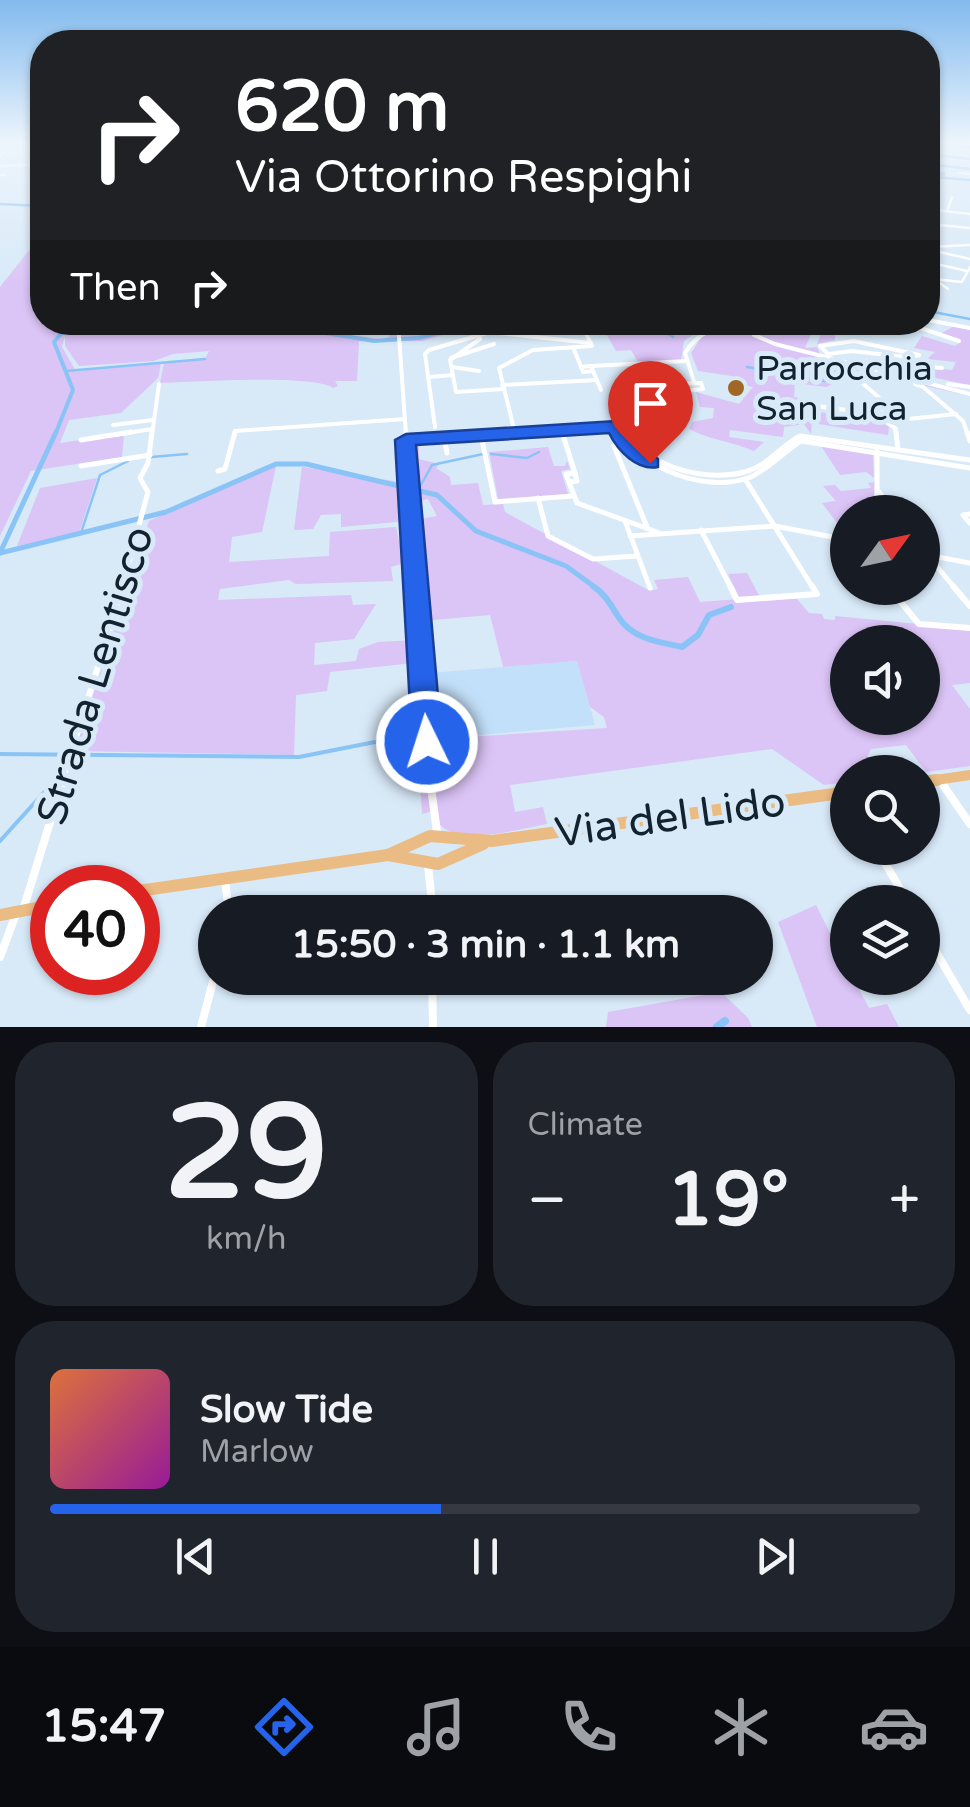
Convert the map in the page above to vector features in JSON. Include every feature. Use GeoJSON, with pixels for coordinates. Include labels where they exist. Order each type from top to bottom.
{"type":"FeatureCollection","features":[{"type":"Feature","properties":{"kind":"main road"},"geometry":{"type":"LineString","coordinates":[[940,779],[970,775]]}},
{"type":"Feature","properties":{"kind":"main road","name":"Via del Lido"},"geometry":{"type":"LineString","coordinates":[[388,855],[423,840],[492,841],[830,796]]}},
{"type":"Feature","properties":{"kind":"main road"},"geometry":{"type":"LineString","coordinates":[[444,838],[450,852],[446,860]]}},
{"type":"Feature","properties":{"kind":"main road"},"geometry":{"type":"LineString","coordinates":[[423,840],[423,861]]}},
{"type":"Feature","properties":{"kind":"main road","name":"Via del Lido"},"geometry":{"type":"LineString","coordinates":[[388,855],[446,860],[492,841]]}},
{"type":"Feature","properties":{"kind":"main road"},"geometry":{"type":"LineString","coordinates":[[160,888],[388,855]]}},
{"type":"Feature","properties":{"kind":"main road"},"geometry":{"type":"LineString","coordinates":[[0,914],[30,909]]}},
{"type":"Feature","properties":{"kind":"street"},"geometry":{"type":"LineString","coordinates":[[948,211],[952,197]]}},
{"type":"Feature","properties":{"kind":"street"},"geometry":{"type":"LineString","coordinates":[[940,210],[970,214]]}},
{"type":"Feature","properties":{"kind":"street"},"geometry":{"type":"LineString","coordinates":[[940,226],[970,228]]}},
{"type":"Feature","properties":{"kind":"street"},"geometry":{"type":"LineString","coordinates":[[940,246],[969,246]]}},
{"type":"Feature","properties":{"kind":"street"},"geometry":{"type":"LineString","coordinates":[[940,253],[970,259]]}},
{"type":"Feature","properties":{"kind":"street"},"geometry":{"type":"LineString","coordinates":[[940,264],[968,269],[962,282],[940,279]]}},
{"type":"Feature","properties":{"kind":"street"},"geometry":{"type":"LineString","coordinates":[[940,284],[948,289]]}},
{"type":"Feature","properties":{"kind":"street"},"geometry":{"type":"LineString","coordinates":[[940,322],[970,328]]}},
{"type":"Feature","properties":{"kind":"street"},"geometry":{"type":"LineString","coordinates":[[940,334],[960,341]]}},
{"type":"Feature","properties":{"kind":"street"},"geometry":{"type":"LineString","coordinates":[[399,335],[432,814],[444,838]]}},
{"type":"Feature","properties":{"kind":"street"},"geometry":{"type":"LineString","coordinates":[[435,427],[426,352],[476,335]]}},
{"type":"Feature","properties":{"kind":"street"},"geometry":{"type":"LineString","coordinates":[[452,358],[480,335]]}},
{"type":"Feature","properties":{"kind":"street"},"geometry":{"type":"LineString","coordinates":[[538,335],[592,344]]}},
{"type":"Feature","properties":{"kind":"street"},"geometry":{"type":"LineString","coordinates":[[587,335],[592,344]]}},
{"type":"Feature","properties":{"kind":"street"},"geometry":{"type":"LineString","coordinates":[[693,386],[695,380],[686,349],[700,335]]}},
{"type":"Feature","properties":{"kind":"street"},"geometry":{"type":"LineString","coordinates":[[755,335],[968,390]]}},
{"type":"Feature","properties":{"kind":"street"},"geometry":{"type":"LineString","coordinates":[[829,341],[921,357],[852,351],[825,355],[820,346],[829,341]]}},
{"type":"Feature","properties":{"kind":"street"},"geometry":{"type":"LineString","coordinates":[[452,358],[494,344]]}},
{"type":"Feature","properties":{"kind":"street"},"geometry":{"type":"LineString","coordinates":[[515,433],[501,366],[533,350],[592,344]]}},
{"type":"Feature","properties":{"kind":"street"},"geometry":{"type":"LineString","coordinates":[[573,347],[581,367],[592,369],[688,364]]}},
{"type":"Feature","properties":{"kind":"street"},"geometry":{"type":"LineString","coordinates":[[452,358],[456,392],[596,380]]}},
{"type":"Feature","properties":{"kind":"street"},"geometry":{"type":"LineString","coordinates":[[847,360],[942,368]]}},
{"type":"Feature","properties":{"kind":"street"},"geometry":{"type":"LineString","coordinates":[[688,364],[705,388],[693,386],[638,398],[617,413],[616,426],[624,444],[688,476],[743,476],[799,438],[898,450],[965,464],[970,460]]}},
{"type":"Feature","properties":{"kind":"street"},"geometry":{"type":"LineString","coordinates":[[452,368],[479,372]]}},
{"type":"Feature","properties":{"kind":"street"},"geometry":{"type":"LineString","coordinates":[[592,369],[600,390]]}},
{"type":"Feature","properties":{"kind":"street"},"geometry":{"type":"LineString","coordinates":[[428,377],[453,375]]}},
{"type":"Feature","properties":{"kind":"street"},"geometry":{"type":"LineString","coordinates":[[854,376],[882,400],[884,416],[880,417]]}},
{"type":"Feature","properties":{"kind":"street","name":"Strada Lentisco"},"geometry":{"type":"LineString","coordinates":[[0,957],[20,911],[143,519],[148,490],[140,478],[149,457],[158,384]]}},
{"type":"Feature","properties":{"kind":"street"},"geometry":{"type":"LineString","coordinates":[[922,386],[966,424],[970,441]]}},
{"type":"Feature","properties":{"kind":"street"},"geometry":{"type":"LineString","coordinates":[[638,398],[628,411],[626,430],[654,461]]}},
{"type":"Feature","properties":{"kind":"street"},"geometry":{"type":"LineString","coordinates":[[854,411],[802,404],[880,417],[896,429]]}},
{"type":"Feature","properties":{"kind":"street"},"geometry":{"type":"LineString","coordinates":[[886,421],[956,414]]}},
{"type":"Feature","properties":{"kind":"street"},"geometry":{"type":"LineString","coordinates":[[218,471],[225,469],[236,431],[405,418]]}},
{"type":"Feature","properties":{"kind":"street"},"geometry":{"type":"LineString","coordinates":[[113,425],[153,420]]}},
{"type":"Feature","properties":{"kind":"street"},"geometry":{"type":"LineString","coordinates":[[895,420],[898,450]]}},
{"type":"Feature","properties":{"kind":"street"},"geometry":{"type":"LineString","coordinates":[[406,440],[616,426]]}},
{"type":"Feature","properties":{"kind":"street"},"geometry":{"type":"LineString","coordinates":[[81,440],[152,430]]}},
{"type":"Feature","properties":{"kind":"street"},"geometry":{"type":"LineString","coordinates":[[561,430],[578,481],[569,482],[577,503],[661,534]]}},
{"type":"Feature","properties":{"kind":"street"},"geometry":{"type":"LineString","coordinates":[[482,435],[495,502],[573,496]]}},
{"type":"Feature","properties":{"kind":"street"},"geometry":{"type":"LineString","coordinates":[[444,438],[446,453]]}},
{"type":"Feature","properties":{"kind":"street"},"geometry":{"type":"LineString","coordinates":[[614,446],[647,528]]}},
{"type":"Feature","properties":{"kind":"street"},"geometry":{"type":"LineString","coordinates":[[854,446],[936,458]]}},
{"type":"Feature","properties":{"kind":"street"},"geometry":{"type":"LineString","coordinates":[[877,451],[878,495]]}},
{"type":"Feature","properties":{"kind":"street"},"geometry":{"type":"LineString","coordinates":[[81,466],[149,457]]}},
{"type":"Feature","properties":{"kind":"street"},"geometry":{"type":"LineString","coordinates":[[702,530],[738,600],[817,594],[743,476]]}},
{"type":"Feature","properties":{"kind":"street"},"geometry":{"type":"LineString","coordinates":[[538,498],[548,536],[594,559],[637,556]]}},
{"type":"Feature","properties":{"kind":"street"},"geometry":{"type":"LineString","coordinates":[[970,514],[963,515],[970,522]]}},
{"type":"Feature","properties":{"kind":"street"},"geometry":{"type":"LineString","coordinates":[[624,520],[650,589]]}},
{"type":"Feature","properties":{"kind":"street"},"geometry":{"type":"LineString","coordinates":[[630,536],[775,526],[830,537]]}},
{"type":"Feature","properties":{"kind":"street"},"geometry":{"type":"LineString","coordinates":[[940,557],[970,563]]}},
{"type":"Feature","properties":{"kind":"street"},"geometry":{"type":"LineString","coordinates":[[940,572],[970,606]]}},
{"type":"Feature","properties":{"kind":"street"},"geometry":{"type":"LineString","coordinates":[[903,605],[919,624],[970,628]]}},
{"type":"Feature","properties":{"kind":"street"},"geometry":{"type":"LineString","coordinates":[[940,780],[970,824]]}},
{"type":"Feature","properties":{"kind":"street"},"geometry":{"type":"LineString","coordinates":[[423,840],[432,814]]}},
{"type":"Feature","properties":{"kind":"street"},"geometry":{"type":"LineString","coordinates":[[433,886],[446,860]]}},
{"type":"Feature","properties":{"kind":"street"},"geometry":{"type":"LineString","coordinates":[[423,861],[433,895]]}},
{"type":"Feature","properties":{"kind":"street"},"geometry":{"type":"LineString","coordinates":[[226,878],[228,895]]}},
{"type":"Feature","properties":{"kind":"street"},"geometry":{"type":"LineString","coordinates":[[940,959],[970,1010]]}},
{"type":"Feature","properties":{"kind":"street"},"geometry":{"type":"LineString","coordinates":[[201,1027],[209,995]]}},
{"type":"Feature","properties":{"kind":"street"},"geometry":{"type":"LineString","coordinates":[[432,995],[433,1027]]}},
{"type":"Feature","properties":{"kind":"shaded area"},"geometry":{"type":"Polygon","coordinates":[[[30,249],[30,335],[352,335],[381,339],[389,335],[442,335],[423,341],[359,341],[357,381],[335,381],[338,386],[333,388],[278,380],[160,383],[164,363],[205,359],[209,351],[173,354],[154,361],[79,366],[65,346],[65,336],[62,347],[76,371],[161,363],[158,378],[121,413],[69,420],[60,443],[124,434],[122,457],[31,471],[0,536],[0,287],[30,249]]]}},
{"type":"Feature","properties":{"kind":"shaded area"},"geometry":{"type":"Polygon","coordinates":[[[954,326],[970,330],[970,385],[858,362],[952,370],[956,362],[927,359],[935,352],[914,348],[922,336],[955,346],[961,342],[940,334],[954,326]]]}},
{"type":"Feature","properties":{"kind":"shaded area"},"geometry":{"type":"Polygon","coordinates":[[[607,335],[693,335],[684,341],[681,360],[638,362],[631,350],[616,351],[607,335]]]}},
{"type":"Feature","properties":{"kind":"shaded area"},"geometry":{"type":"Polygon","coordinates":[[[752,335],[970,396],[854,370],[852,376],[826,387],[795,383],[794,397],[809,400],[800,404],[822,412],[867,417],[889,427],[888,435],[812,423],[811,434],[804,424],[784,427],[783,437],[730,430],[729,437],[764,442],[754,451],[689,429],[692,422],[713,418],[714,408],[700,407],[696,392],[739,404],[753,387],[733,383],[732,376],[698,371],[691,353],[702,336],[752,335]]]}},
{"type":"Feature","properties":{"kind":"shaded area"},"geometry":{"type":"Polygon","coordinates":[[[758,335],[811,335],[805,348],[817,347],[820,354],[790,348],[758,335]]]}},
{"type":"Feature","properties":{"kind":"shaded area"},"geometry":{"type":"Polygon","coordinates":[[[821,335],[835,335],[835,340],[817,344],[821,335]]]}},
{"type":"Feature","properties":{"kind":"shaded area"},"geometry":{"type":"Polygon","coordinates":[[[419,440],[419,459],[439,464],[436,468],[450,477],[451,485],[478,483],[483,505],[503,504],[505,512],[650,591],[658,589],[654,580],[688,577],[700,602],[740,599],[728,574],[747,573],[762,601],[796,598],[809,613],[822,614],[824,619],[835,620],[835,616],[928,625],[830,625],[830,735],[940,735],[940,626],[970,629],[970,683],[952,685],[970,709],[970,766],[940,770],[940,755],[913,755],[906,745],[871,749],[868,755],[830,755],[830,784],[824,785],[772,749],[510,785],[515,812],[543,807],[547,824],[465,835],[439,824],[433,811],[422,814],[413,663],[330,672],[327,691],[296,695],[294,755],[75,751],[149,521],[276,466],[262,532],[232,537],[229,562],[329,556],[330,532],[396,527],[404,563],[391,567],[393,581],[296,584],[289,580],[220,589],[218,600],[351,595],[353,605],[376,604],[354,639],[315,643],[314,665],[356,661],[359,649],[378,642],[416,640],[419,680],[430,689],[435,739],[607,728],[604,717],[590,707],[577,661],[503,667],[490,615],[422,621],[421,603],[412,604],[406,548],[416,544],[415,520],[437,516],[428,499],[407,505],[408,521],[341,527],[341,514],[321,515],[313,529],[294,530],[302,467],[400,482],[395,452],[407,441],[419,440]]]}},
{"type":"Feature","properties":{"kind":"shaded area"},"geometry":{"type":"Polygon","coordinates":[[[821,446],[873,453],[874,478],[866,472],[840,475],[821,446]]]}},
{"type":"Feature","properties":{"kind":"shaded area"},"geometry":{"type":"Polygon","coordinates":[[[548,447],[554,466],[565,466],[567,461],[570,469],[561,471],[568,494],[498,499],[489,452],[548,447]]]}},
{"type":"Feature","properties":{"kind":"shaded area"},"geometry":{"type":"Polygon","coordinates":[[[97,478],[79,533],[17,546],[40,488],[97,478]]]}},
{"type":"Feature","properties":{"kind":"shaded area"},"geometry":{"type":"Polygon","coordinates":[[[875,482],[874,495],[831,495],[823,486],[835,485],[841,491],[871,488],[868,483],[875,482]]]}},
{"type":"Feature","properties":{"kind":"shaded area"},"geometry":{"type":"Polygon","coordinates":[[[577,661],[595,725],[434,739],[429,673],[577,661]]]}},
{"type":"Feature","properties":{"kind":"shaded area"},"geometry":{"type":"Polygon","coordinates":[[[816,905],[830,933],[830,995],[862,995],[869,1008],[887,1004],[899,1027],[817,1027],[778,922],[816,905]]]}},
{"type":"Feature","properties":{"kind":"shaded area"},"geometry":{"type":"Polygon","coordinates":[[[724,995],[752,1027],[606,1027],[608,1012],[724,995]]]}},
{"type":"Feature","properties":{"kind":"waterway"},"geometry":{"type":"LineString","coordinates":[[0,204],[30,205]]}},
{"type":"Feature","properties":{"kind":"waterway"},"geometry":{"type":"LineString","coordinates":[[940,313],[970,319]]}},
{"type":"Feature","properties":{"kind":"waterway"},"geometry":{"type":"LineString","coordinates":[[55,435],[73,390],[54,342],[60,335]]}},
{"type":"Feature","properties":{"kind":"waterway"},"geometry":{"type":"LineString","coordinates":[[338,335],[374,341],[430,335]]}},
{"type":"Feature","properties":{"kind":"waterway"},"geometry":{"type":"LineString","coordinates":[[66,371],[205,359]]}},
{"type":"Feature","properties":{"kind":"waterway"},"geometry":{"type":"LineString","coordinates":[[747,367],[825,381],[835,378],[832,366]]}},
{"type":"Feature","properties":{"kind":"waterway"},"geometry":{"type":"LineString","coordinates":[[56,432],[0,553],[166,512],[276,464],[306,464],[437,495],[476,531],[566,566],[596,588]]}},
{"type":"Feature","properties":{"kind":"waterway"},"geometry":{"type":"LineString","coordinates":[[491,454],[527,458],[539,452]]}},
{"type":"Feature","properties":{"kind":"waterway"},"geometry":{"type":"LineString","coordinates":[[151,457],[187,454]]}},
{"type":"Feature","properties":{"kind":"waterway"},"geometry":{"type":"LineString","coordinates":[[417,492],[432,465],[483,454]]}},
{"type":"Feature","properties":{"kind":"waterway"},"geometry":{"type":"LineString","coordinates":[[81,533],[100,475],[128,461]]}},
{"type":"Feature","properties":{"kind":"waterway"},"geometry":{"type":"LineString","coordinates":[[593,586],[629,629],[650,640],[682,647],[698,635],[709,615],[731,607]]}},
{"type":"Feature","properties":{"kind":"waterway"},"geometry":{"type":"LineString","coordinates":[[0,754],[299,757],[380,741]]}},
{"type":"Feature","properties":{"kind":"waterway"},"geometry":{"type":"LineString","coordinates":[[0,841],[58,777]]}},
{"type":"Feature","properties":{"kind":"waterway"},"geometry":{"type":"LineString","coordinates":[[717,1027],[725,1021]]}},
{"type":"Feature","properties":{"kind":"place","name":"Parrocchia San Luca"},"geometry":{"type":"Point","coordinates":[736,388]}},
{"type":"Feature","properties":{"kind":"route"},"geometry":{"type":"LineString","coordinates":[[427,742],[406,440],[616,426],[624,444],[650,463]]}}]}
